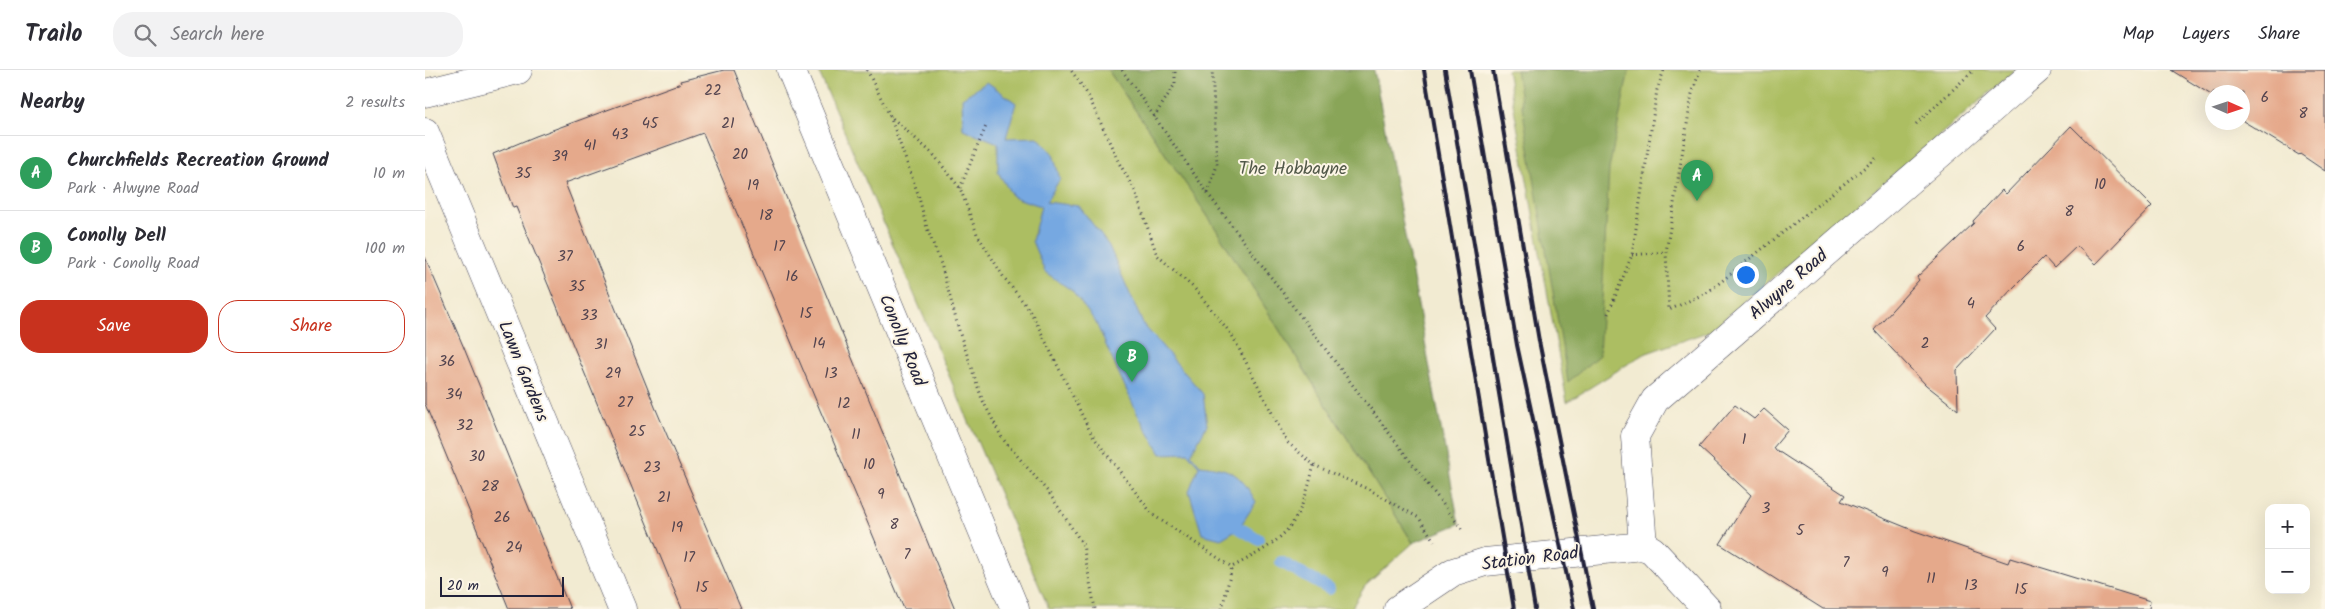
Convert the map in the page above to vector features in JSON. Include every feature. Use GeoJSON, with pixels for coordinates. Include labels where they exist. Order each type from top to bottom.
{"type":"FeatureCollection","features":[{"type":"Feature","properties":{"kind":"street"},"geometry":{"type":"LineString","coordinates":[[425,93],[519,70]]}},
{"type":"Feature","properties":{"kind":"street","name":"Conolly Road"},"geometry":{"type":"LineString","coordinates":[[791,70],[1015,609]]}},
{"type":"Feature","properties":{"kind":"street","name":"Alwyne Road"},"geometry":{"type":"LineString","coordinates":[[1643,546],[1635,436],[1655,400],[2037,70]]}},
{"type":"Feature","properties":{"kind":"street","name":"Lawn Gardens"},"geometry":{"type":"LineString","coordinates":[[425,132],[622,609]]}},
{"type":"Feature","properties":{"kind":"street"},"geometry":{"type":"LineString","coordinates":[[1643,546],[1652,550],[1707,609]]}},
{"type":"Feature","properties":{"kind":"street","name":"Station Road"},"geometry":{"type":"LineString","coordinates":[[1398,609],[1461,569],[1485,562],[1643,546]]}},
{"type":"Feature","properties":{"kind":"path"},"geometry":{"type":"LineString","coordinates":[[867,70],[890,116],[919,194],[927,228],[941,264],[959,334],[982,399],[1002,438],[1049,493],[1083,545],[1095,609]]}},
{"type":"Feature","properties":{"kind":"path"},"geometry":{"type":"LineString","coordinates":[[1071,70],[1088,96],[1119,163],[1134,188],[1157,255],[1195,289],[1232,335],[1287,442],[1314,466],[1370,490],[1419,518],[1461,569]]}},
{"type":"Feature","properties":{"kind":"path"},"geometry":{"type":"LineString","coordinates":[[1122,70],[1207,194],[1464,532],[1461,569]]}},
{"type":"Feature","properties":{"kind":"path"},"geometry":{"type":"LineString","coordinates":[[1154,117],[1175,84],[1175,70]]}},
{"type":"Feature","properties":{"kind":"path"},"geometry":{"type":"LineString","coordinates":[[1207,194],[1217,165],[1212,70]]}},
{"type":"Feature","properties":{"kind":"path"},"geometry":{"type":"LineString","coordinates":[[1608,314],[1632,255],[1657,90],[1664,70]]}},
{"type":"Feature","properties":{"kind":"path"},"geometry":{"type":"LineString","coordinates":[[1700,70],[1692,94],[1666,252],[1669,310],[1708,292],[1882,153]]}},
{"type":"Feature","properties":{"kind":"path"},"geometry":{"type":"LineString","coordinates":[[1911,128],[1974,70]]}},
{"type":"Feature","properties":{"kind":"path"},"geometry":{"type":"LineString","coordinates":[[890,116],[933,154],[960,188],[977,234],[1003,276],[1031,312],[1092,435],[1153,515],[1232,567]]}},
{"type":"Feature","properties":{"kind":"path"},"geometry":{"type":"LineString","coordinates":[[960,188],[986,126]]}},
{"type":"Feature","properties":{"kind":"path"},"geometry":{"type":"LineString","coordinates":[[1632,255],[1666,252]]}},
{"type":"Feature","properties":{"kind":"path"},"geometry":{"type":"LineString","coordinates":[[1222,609],[1232,567],[1264,550],[1282,536],[1295,522],[1307,495],[1314,466]]}},
{"type":"Feature","properties":{"kind":"green space"},"geometry":{"type":"Polygon","coordinates":[[[818,70],[1108,70],[1211,221],[1413,543],[1365,586],[1351,609],[1049,609],[818,70]]]}},
{"type":"Feature","properties":{"kind":"green space","name":"The Hobbayne"},"geometry":{"type":"Polygon","coordinates":[[[1108,70],[1374,70],[1459,524],[1413,543],[1211,221],[1108,70]]]}},
{"type":"Feature","properties":{"kind":"green space"},"geometry":{"type":"Polygon","coordinates":[[[1507,70],[2016,70],[1710,331],[1644,354],[1567,402],[1507,70]]]}},
{"type":"Feature","properties":{"kind":"green space"},"geometry":{"type":"Polygon","coordinates":[[[1516,70],[1629,70],[1609,169],[1599,355],[1568,382],[1516,70]]]}},
{"type":"Feature","properties":{"kind":"water"},"geometry":{"type":"Polygon","coordinates":[[[987,82],[1016,103],[1006,138],[1038,137],[1053,154],[1060,179],[1046,202],[1079,206],[1109,246],[1143,324],[1203,394],[1207,425],[1191,454],[1200,465],[1220,468],[1234,474],[1245,485],[1256,502],[1239,528],[1221,539],[1202,534],[1189,491],[1199,466],[1188,453],[1161,454],[1137,413],[1095,321],[1071,290],[1045,272],[1032,241],[1041,206],[1013,197],[998,172],[998,143],[963,129],[962,98],[987,82]]]}},
{"type":"Feature","properties":{"kind":"building"},"geometry":{"type":"Polygon","coordinates":[[[724,70],[734,70],[955,609],[904,609],[703,133],[565,183],[655,407],[741,609],[682,609],[516,207],[513,208],[493,154],[536,136],[681,83],[680,81],[724,70]]]}},
{"type":"Feature","properties":{"kind":"building"},"geometry":{"type":"Polygon","coordinates":[[[2171,70],[2325,70],[2325,171],[2250,125],[2250,85],[2205,85],[2205,91],[2171,70]]]}},
{"type":"Feature","properties":{"kind":"building"},"geometry":{"type":"Polygon","coordinates":[[[2071,126],[2152,206],[2096,264],[2077,246],[2054,268],[2044,257],[2013,288],[1985,318],[1995,329],[1957,370],[1958,410],[1926,385],[1874,330],[1919,280],[1917,277],[1974,223],[1973,221],[2002,190],[2006,194],[2071,126]]]}},
{"type":"Feature","properties":{"kind":"building"},"geometry":{"type":"Polygon","coordinates":[[[425,257],[570,609],[509,609],[425,404],[425,257]]]}},
{"type":"Feature","properties":{"kind":"building"},"geometry":{"type":"Polygon","coordinates":[[[1735,405],[1754,419],[1764,409],[1788,430],[1773,448],[1845,495],[1841,501],[1915,531],[2008,563],[2010,558],[2150,601],[2149,609],[1823,609],[1720,544],[1751,495],[1699,447],[1735,405]]]}},
{"type":"Feature","properties":{"kind":"waterway"},"geometry":{"type":"LineString","coordinates":[[1239,528],[1258,539]]}},
{"type":"Feature","properties":{"kind":"waterway"},"geometry":{"type":"LineString","coordinates":[[1281,562],[1329,589]]}},
{"type":"Feature","properties":{"kind":"railway"},"geometry":{"type":"LineString","coordinates":[[1424,70],[1514,609]]}},
{"type":"Feature","properties":{"kind":"railway"},"geometry":{"type":"LineString","coordinates":[[1445,70],[1535,609]]}},
{"type":"Feature","properties":{"kind":"railway"},"geometry":{"type":"LineString","coordinates":[[1470,70],[1517,345],[1574,609]]}},
{"type":"Feature","properties":{"kind":"railway"},"geometry":{"type":"LineString","coordinates":[[1493,70],[1539,341],[1593,609]]}},
{"type":"Feature","properties":{"kind":"place","name":"Churchfields Recreation Ground"},"geometry":{"type":"Point","coordinates":[1697,201]}},
{"type":"Feature","properties":{"kind":"place","name":"Conolly Dell"},"geometry":{"type":"Point","coordinates":[1132,382]}}]}
